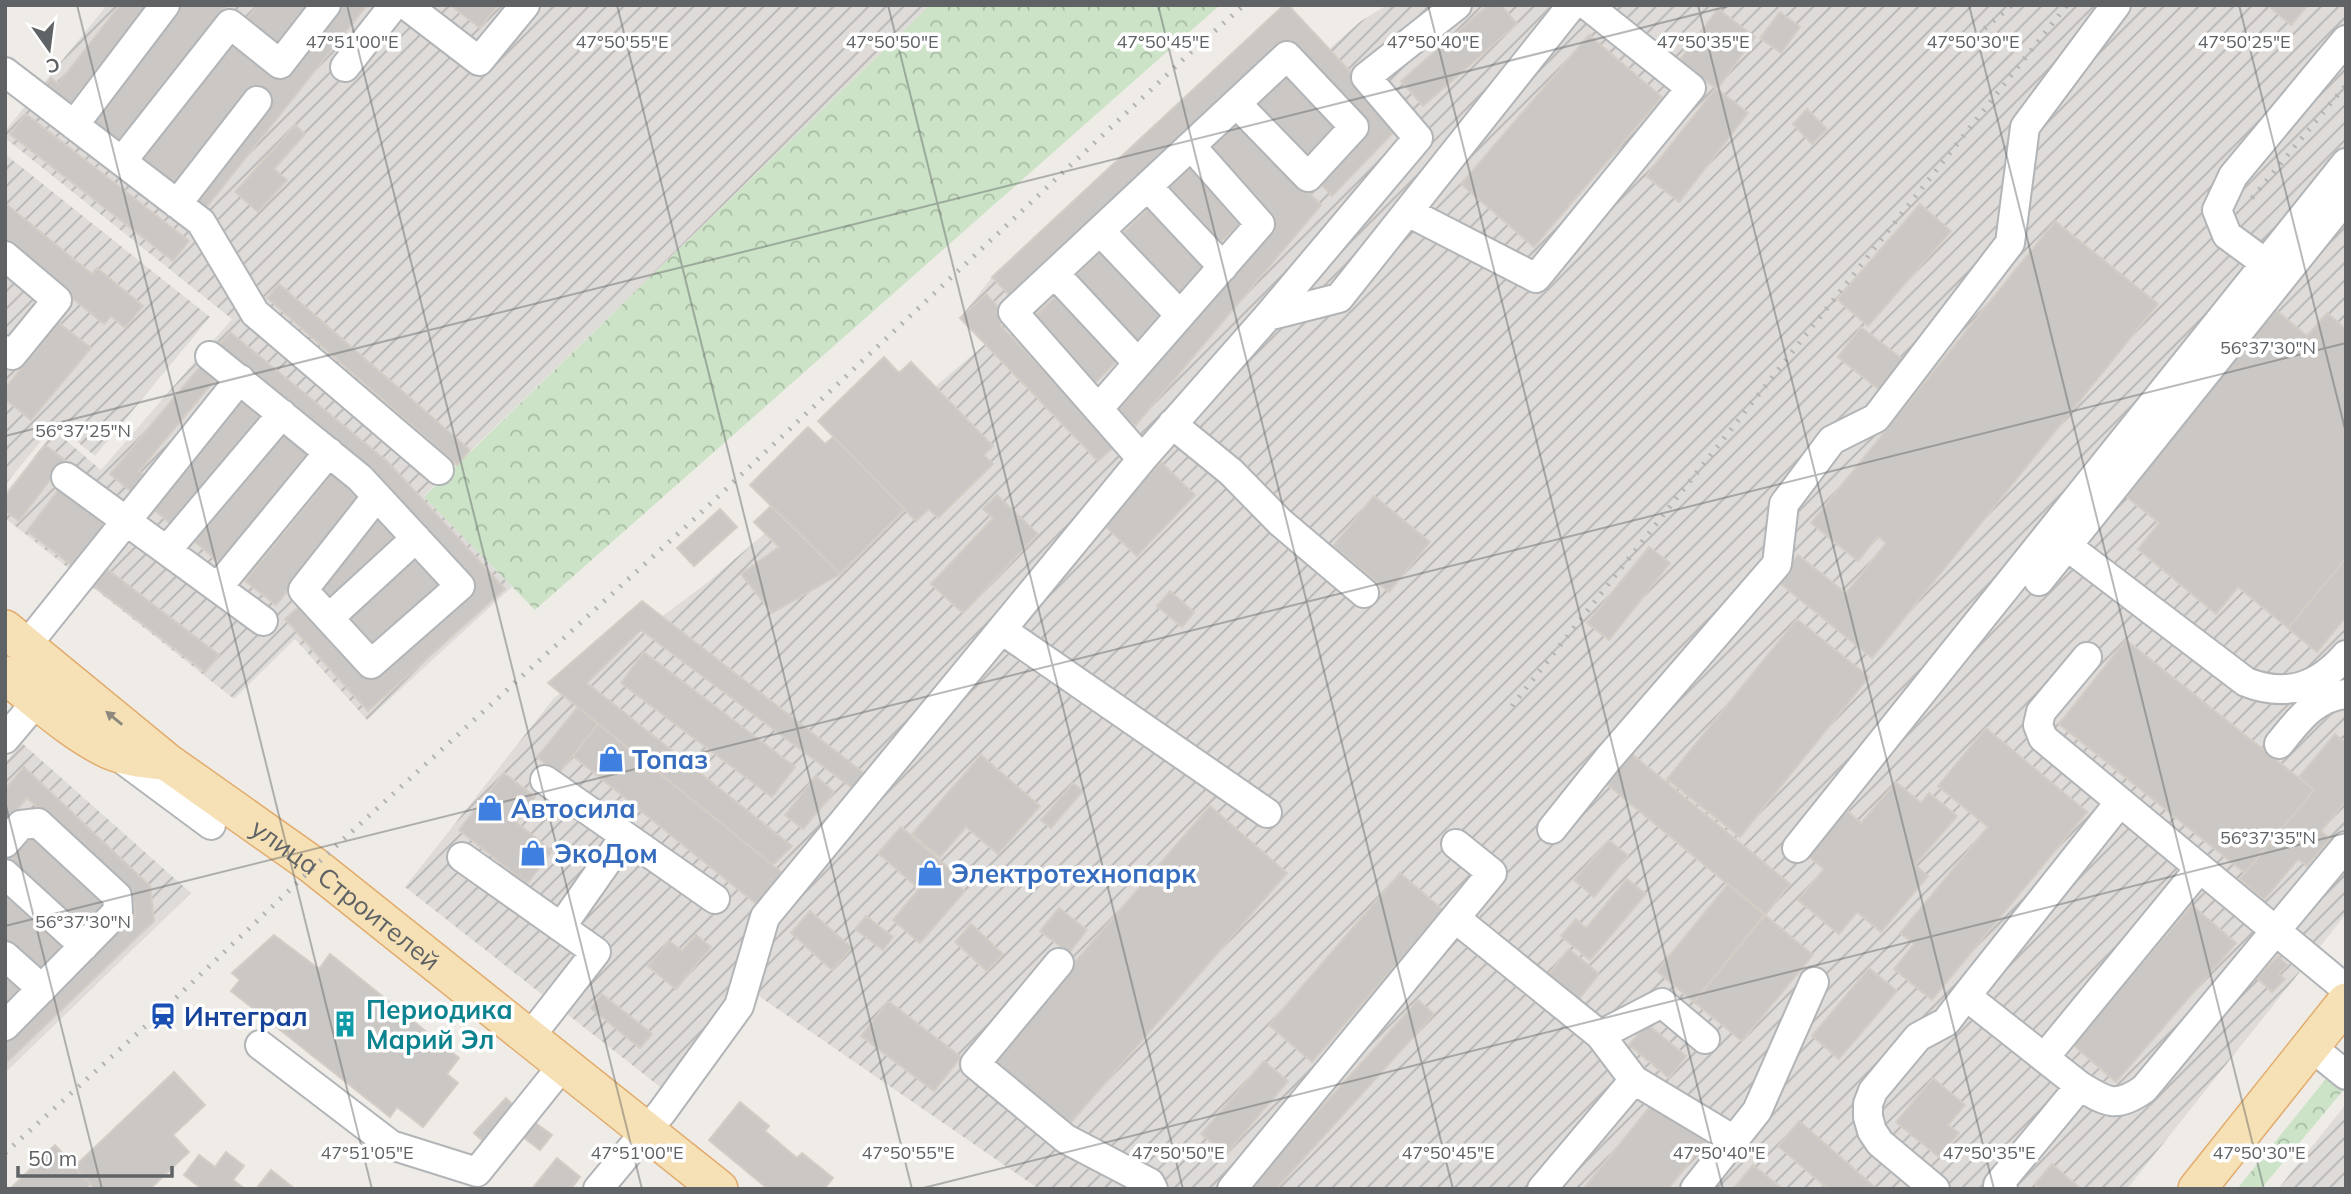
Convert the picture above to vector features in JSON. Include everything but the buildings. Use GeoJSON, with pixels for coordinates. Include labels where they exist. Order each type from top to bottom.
{"type":"FeatureCollection","features":[{"type":"Feature","properties":{"kind":"main road","name":"улица Строителей"},"geometry":{"type":"LineString","coordinates":[[12,650],[38,700],[81,734],[110,750],[136,758],[167,762]]}},
{"type":"Feature","properties":{"kind":"main road","name":"улица Строителей"},"geometry":{"type":"LineString","coordinates":[[12,650],[314,866],[719,1189]]}},
{"type":"Feature","properties":{"kind":"main road"},"geometry":{"type":"LineString","coordinates":[[2197,1189],[2309,1045],[2346,1002]]}},
{"type":"Feature","properties":{"kind":"street"},"geometry":{"type":"LineString","coordinates":[[74,125],[165,5]]}},
{"type":"Feature","properties":{"kind":"street"},"geometry":{"type":"LineString","coordinates":[[122,161],[237,15],[280,64],[326,5]]}},
{"type":"Feature","properties":{"kind":"street"},"geometry":{"type":"LineString","coordinates":[[345,67],[394,5]]}},
{"type":"Feature","properties":{"kind":"street"},"geometry":{"type":"LineString","coordinates":[[406,5],[480,61],[524,5]]}},
{"type":"Feature","properties":{"kind":"street"},"geometry":{"type":"LineString","coordinates":[[598,1189],[646,1131],[739,1006],[765,917],[1142,459],[1268,316],[1418,138],[1366,77],[1457,5]]}},
{"type":"Feature","properties":{"kind":"street"},"geometry":{"type":"LineString","coordinates":[[1268,316],[1339,298],[1572,5]]}},
{"type":"Feature","properties":{"kind":"street"},"geometry":{"type":"LineString","coordinates":[[1408,212],[1536,278],[1691,88],[1587,5]]}},
{"type":"Feature","properties":{"kind":"street"},"geometry":{"type":"LineString","coordinates":[[1552,829],[1608,759],[1777,564],[1784,504],[1832,440],[1876,418],[2010,243],[2025,127],[2116,5]]}},
{"type":"Feature","properties":{"kind":"street"},"geometry":{"type":"LineString","coordinates":[[2265,263],[2227,236],[2217,210],[2233,176],[2346,40]]}},
{"type":"Feature","properties":{"kind":"street"},"geometry":{"type":"LineString","coordinates":[[5,72],[201,222],[255,313],[439,470]]}},
{"type":"Feature","properties":{"kind":"street"},"geometry":{"type":"LineString","coordinates":[[177,204],[257,101]]}},
{"type":"Feature","properties":{"kind":"street"},"geometry":{"type":"LineString","coordinates":[[1142,459],[1013,312],[1237,104]]}},
{"type":"Feature","properties":{"kind":"street"},"geometry":{"type":"LineString","coordinates":[[1098,409],[1260,224],[1191,146]]}},
{"type":"Feature","properties":{"kind":"street"},"geometry":{"type":"LineString","coordinates":[[1797,848],[2346,163]]}},
{"type":"Feature","properties":{"kind":"street"},"geometry":{"type":"LineString","coordinates":[[1148,187],[1223,267]]}},
{"type":"Feature","properties":{"kind":"street"},"geometry":{"type":"LineString","coordinates":[[2039,581],[2346,198]]}},
{"type":"Feature","properties":{"kind":"street"},"geometry":{"type":"LineString","coordinates":[[1100,231],[1180,315]]}},
{"type":"Feature","properties":{"kind":"street"},"geometry":{"type":"LineString","coordinates":[[5,256],[57,300],[12,355],[5,350]]}},
{"type":"Feature","properties":{"kind":"street"},"geometry":{"type":"LineString","coordinates":[[1055,274],[1138,363]]}},
{"type":"Feature","properties":{"kind":"street"},"geometry":{"type":"LineString","coordinates":[[210,356],[360,478],[377,496],[416,538],[460,586],[371,664],[303,590],[377,496]]}},
{"type":"Feature","properties":{"kind":"street"},"geometry":{"type":"LineString","coordinates":[[12,650],[126,520],[240,379]]}},
{"type":"Feature","properties":{"kind":"street"},"geometry":{"type":"LineString","coordinates":[[167,550],[282,414]]}},
{"type":"Feature","properties":{"kind":"street"},"geometry":{"type":"LineString","coordinates":[[1172,424],[1231,472],[1280,522],[1364,593]]}},
{"type":"Feature","properties":{"kind":"street"},"geometry":{"type":"LineString","coordinates":[[218,587],[329,452]]}},
{"type":"Feature","properties":{"kind":"street"},"geometry":{"type":"LineString","coordinates":[[66,477],[263,621]]}},
{"type":"Feature","properties":{"kind":"street"},"geometry":{"type":"LineString","coordinates":[[329,618],[416,538]]}},
{"type":"Feature","properties":{"kind":"street"},"geometry":{"type":"LineString","coordinates":[[2067,547],[2246,681],[2259,687],[2304,687],[2322,678],[2346,655]]}},
{"type":"Feature","properties":{"kind":"street"},"geometry":{"type":"LineString","coordinates":[[1002,629],[1267,813]]}},
{"type":"Feature","properties":{"kind":"street"},"geometry":{"type":"LineString","coordinates":[[2087,657],[2041,712],[2038,725],[2043,738],[2346,989]]}},
{"type":"Feature","properties":{"kind":"street"},"geometry":{"type":"LineString","coordinates":[[2279,744],[2309,709],[2319,702],[2346,694]]}},
{"type":"Feature","properties":{"kind":"street"},"geometry":{"type":"LineString","coordinates":[[5,739],[38,700]]}},
{"type":"Feature","properties":{"kind":"street"},"geometry":{"type":"LineString","coordinates":[[110,750],[211,825]]}},
{"type":"Feature","properties":{"kind":"street"},"geometry":{"type":"LineString","coordinates":[[545,780],[715,899]]}},
{"type":"Feature","properties":{"kind":"street"},"geometry":{"type":"LineString","coordinates":[[1935,1189],[1880,1143],[1870,1124],[1868,1104],[1873,1091],[1918,1037],[1946,1022],[2120,802]]}},
{"type":"Feature","properties":{"kind":"street"},"geometry":{"type":"LineString","coordinates":[[5,843],[21,825],[38,823],[117,896],[118,911],[5,1026]]}},
{"type":"Feature","properties":{"kind":"street"},"geometry":{"type":"LineString","coordinates":[[561,927],[625,836]]}},
{"type":"Feature","properties":{"kind":"street"},"geometry":{"type":"LineString","coordinates":[[1232,1189],[1492,873],[1455,844]]}},
{"type":"Feature","properties":{"kind":"street"},"geometry":{"type":"LineString","coordinates":[[1966,996],[2080,1086],[2105,1101],[2134,1097],[2144,1089],[2346,846]]}},
{"type":"Feature","properties":{"kind":"street"},"geometry":{"type":"LineString","coordinates":[[462,857],[596,952],[530,1038]]}},
{"type":"Feature","properties":{"kind":"street"},"geometry":{"type":"LineString","coordinates":[[2044,1058],[2200,868]]}},
{"type":"Feature","properties":{"kind":"street"},"geometry":{"type":"LineString","coordinates":[[5,874],[84,946]]}},
{"type":"Feature","properties":{"kind":"street"},"geometry":{"type":"LineString","coordinates":[[1455,918],[1600,1035],[1634,1080],[1734,1140]]}},
{"type":"Feature","properties":{"kind":"street"},"geometry":{"type":"LineString","coordinates":[[5,956],[42,989]]}},
{"type":"Feature","properties":{"kind":"street"},"geometry":{"type":"LineString","coordinates":[[1059,963],[975,1064],[1066,1139],[1150,1183],[1153,1189]]}},
{"type":"Feature","properties":{"kind":"street"},"geometry":{"type":"LineString","coordinates":[[1695,1189],[1757,1111],[1814,982]]}},
{"type":"Feature","properties":{"kind":"street"},"geometry":{"type":"LineString","coordinates":[[1600,1035],[1662,1003],[1704,1039]]}},
{"type":"Feature","properties":{"kind":"street"},"geometry":{"type":"LineString","coordinates":[[260,1045],[391,1146],[467,1180],[563,1065]]}},
{"type":"Feature","properties":{"kind":"street"},"geometry":{"type":"LineString","coordinates":[[2309,1045],[2346,1075]]}},
{"type":"Feature","properties":{"kind":"street"},"geometry":{"type":"LineString","coordinates":[[1542,1189],[1634,1080]]}},
{"type":"Feature","properties":{"kind":"street"},"geometry":{"type":"LineString","coordinates":[[1997,1187],[2080,1086]]}},
{"type":"Feature","properties":{"kind":"shaded area"},"geometry":{"type":"Polygon","coordinates":[[[107,5],[930,5],[424,496],[512,587],[367,720],[295,639],[234,699],[5,518],[5,493],[55,431],[101,470],[232,319],[5,138],[5,131],[107,5]]]}},
{"type":"Feature","properties":{"kind":"shaded area"},"geometry":{"type":"Polygon","coordinates":[[[1284,5],[1329,49],[1361,21],[1387,5],[2346,5],[2346,914],[2127,1189],[1039,1189],[737,981],[664,1090],[405,887],[554,698],[708,582],[985,344],[960,318],[992,277],[1284,5]]]}},
{"type":"Feature","properties":{"kind":"shaded area"},"geometry":{"type":"Polygon","coordinates":[[[5,154],[210,317],[95,456],[55,424],[5,485],[5,154]]]}},
{"type":"Feature","properties":{"kind":"shaded area"},"geometry":{"type":"Polygon","coordinates":[[[22,743],[191,893],[5,1073],[5,763],[22,743]]]}},
{"type":"Feature","properties":{"kind":"shaded area"},"geometry":{"type":"Polygon","coordinates":[[[2346,1104],[2346,1189],[2278,1189],[2346,1104]]]}},
{"type":"Feature","properties":{"kind":"green space"},"geometry":{"type":"Polygon","coordinates":[[[930,5],[1220,5],[535,610],[424,497],[930,5]]]}},
{"type":"Feature","properties":{"kind":"green space"},"geometry":{"type":"Polygon","coordinates":[[[2346,1054],[2346,1087],[2261,1189],[2237,1189],[2346,1054]]]}},
{"type":"Feature","properties":{"kind":"railway"},"geometry":{"type":"LineString","coordinates":[[5,1153],[693,520],[1244,5]]}},
{"type":"Feature","properties":{"kind":"railway"},"geometry":{"type":"LineString","coordinates":[[1968,43],[2012,5]]}},
{"type":"Feature","properties":{"kind":"railway"},"geometry":{"type":"LineString","coordinates":[[1512,706],[2067,5]]}},
{"type":"Feature","properties":{"kind":"railway"},"geometry":{"type":"LineString","coordinates":[[2252,198],[2346,85]]}},
{"type":"Feature","properties":{"kind":"place","name":"Топаз"},"geometry":{"type":"Point","coordinates":[611,759]}},
{"type":"Feature","properties":{"kind":"place","name":"Автосила"},"geometry":{"type":"Point","coordinates":[490,808]}},
{"type":"Feature","properties":{"kind":"place","name":"ЭкоДом"},"geometry":{"type":"Point","coordinates":[533,853]}},
{"type":"Feature","properties":{"kind":"place","name":"Электротехнопарк"},"geometry":{"type":"Point","coordinates":[930,873]}},
{"type":"Feature","properties":{"kind":"place","name":"Интеграл"},"geometry":{"type":"Point","coordinates":[163,1016]}},
{"type":"Feature","properties":{"kind":"place","name":"Периодика Марий Эл"},"geometry":{"type":"Point","coordinates":[345,1024]}}]}
